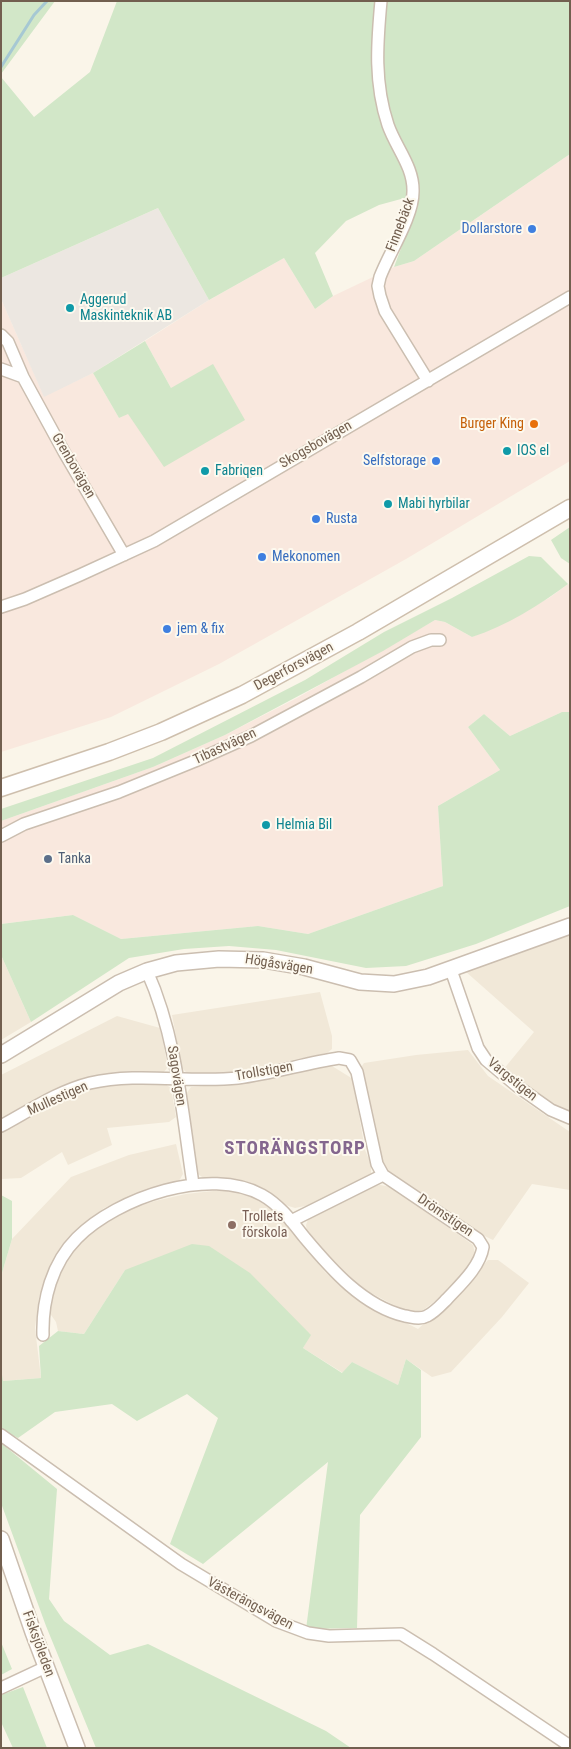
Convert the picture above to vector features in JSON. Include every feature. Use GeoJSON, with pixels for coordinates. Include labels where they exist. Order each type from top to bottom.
{"type":"FeatureCollection","features":[{"type":"Feature","properties":{"kind":"main road","name":"Degerforsvägen"},"geometry":{"type":"LineString","coordinates":[[1,788],[161,732],[242,694],[358,632],[570,508]]}},
{"type":"Feature","properties":{"kind":"street","name":"Finnebäck"},"geometry":{"type":"LineString","coordinates":[[382,1],[377,38],[377,66],[383,108],[389,128],[413,180],[414,194],[404,225],[380,277],[378,286],[385,311],[428,381]]}},
{"type":"Feature","properties":{"kind":"street","name":"Skogsbovägen"},"geometry":{"type":"LineString","coordinates":[[1,607],[25,599],[154,540],[216,506],[301,454],[570,297]]}},
{"type":"Feature","properties":{"kind":"street","name":"Grenbovägen"},"geometry":{"type":"LineString","coordinates":[[1,335],[8,342],[23,376],[64,452],[124,555]]}},
{"type":"Feature","properties":{"kind":"street"},"geometry":{"type":"LineString","coordinates":[[1,370],[23,376]]}},
{"type":"Feature","properties":{"kind":"street","name":"Tibastvägen"},"geometry":{"type":"LineString","coordinates":[[1,836],[24,824],[119,792],[251,736],[361,677],[412,647],[431,640],[440,640]]}},
{"type":"Feature","properties":{"kind":"street","name":"Högåsvägen"},"geometry":{"type":"LineString","coordinates":[[1,1055],[119,983],[148,971],[176,963],[219,959],[245,959],[286,963],[360,982],[394,984],[451,970],[570,926]]}},
{"type":"Feature","properties":{"kind":"street","name":"Vargstigen"},"geometry":{"type":"LineString","coordinates":[[451,970],[477,1044],[486,1060],[517,1086],[551,1110],[570,1118]]}},
{"type":"Feature","properties":{"kind":"street","name":"Sagovägen"},"geometry":{"type":"LineString","coordinates":[[148,971],[159,998],[168,1030],[193,1184]]}},
{"type":"Feature","properties":{"kind":"street","name":"Trollstigen"},"geometry":{"type":"LineString","coordinates":[[177,1079],[240,1078],[332,1059],[350,1060],[356,1072],[376,1164],[383,1175]]}},
{"type":"Feature","properties":{"kind":"street","name":"Mullestigen"},"geometry":{"type":"LineString","coordinates":[[1,1126],[56,1096],[91,1083],[133,1079],[177,1079]]}},
{"type":"Feature","properties":{"kind":"street"},"geometry":{"type":"LineString","coordinates":[[291,1221],[383,1175]]}},
{"type":"Feature","properties":{"kind":"street","name":"Drömstigen"},"geometry":{"type":"LineString","coordinates":[[43,1335],[45,1297],[54,1273],[65,1253],[77,1238],[100,1219],[126,1205],[153,1194],[193,1184],[236,1185],[263,1196],[277,1206],[336,1273],[360,1293],[385,1308],[400,1314],[417,1318],[426,1317],[437,1309],[462,1283],[482,1256],[483,1247],[478,1239],[383,1175]]}},
{"type":"Feature","properties":{"kind":"street","name":"Västerängsvägen"},"geometry":{"type":"LineString","coordinates":[[1,1435],[181,1564],[276,1621],[308,1633],[329,1636],[401,1634],[570,1746]]}},
{"type":"Feature","properties":{"kind":"street","name":"Fisksjöleden"},"geometry":{"type":"LineString","coordinates":[[1,1540],[77,1748]]}},
{"type":"Feature","properties":{"kind":"street"},"geometry":{"type":"LineString","coordinates":[[1,1688],[46,1667]]}},
{"type":"Feature","properties":{"kind":"shaded area"},"geometry":{"type":"Polygon","coordinates":[[[570,154],[570,461],[406,559],[219,664],[111,717],[1,752],[1,299],[44,396],[93,373],[119,418],[171,388],[145,341],[209,300],[284,258],[315,309],[333,296],[394,267],[414,261],[570,154]]]}},
{"type":"Feature","properties":{"kind":"shaded area"},"geometry":{"type":"Polygon","coordinates":[[[158,208],[209,300],[93,373],[44,397],[1,299],[1,278],[158,208]]]}},
{"type":"Feature","properties":{"kind":"shaded area"},"geometry":{"type":"Polygon","coordinates":[[[568,584],[570,585],[570,712],[562,712],[510,736],[484,714],[468,727],[500,770],[438,806],[443,886],[308,934],[258,926],[121,939],[73,915],[1,924],[1,821],[153,767],[225,735],[297,698],[435,620],[445,622],[472,637],[549,598],[568,584]]]}},
{"type":"Feature","properties":{"kind":"shaded area"},"geometry":{"type":"Polygon","coordinates":[[[570,932],[570,1113],[555,1107],[503,1070],[534,1032],[465,971],[570,932]]]}},
{"type":"Feature","properties":{"kind":"shaded area"},"geometry":{"type":"Polygon","coordinates":[[[1,955],[31,1022],[1,1040],[1,955]]]}},
{"type":"Feature","properties":{"kind":"shaded area"},"geometry":{"type":"Polygon","coordinates":[[[320,992],[332,1036],[332,1049],[327,1053],[230,1073],[188,1074],[182,1068],[172,1015],[320,992]]]}},
{"type":"Feature","properties":{"kind":"shaded area"},"geometry":{"type":"Polygon","coordinates":[[[117,1016],[160,1028],[168,1067],[163,1073],[127,1073],[96,1076],[69,1085],[1,1120],[1,1075],[117,1016]]]}},
{"type":"Feature","properties":{"kind":"shaded area"},"geometry":{"type":"Polygon","coordinates":[[[468,1050],[488,1076],[570,1132],[570,1190],[532,1184],[493,1240],[474,1231],[381,1166],[360,1069],[364,1063],[468,1050]]]}},
{"type":"Feature","properties":{"kind":"shaded area"},"geometry":{"type":"Polygon","coordinates":[[[332,1066],[353,1079],[365,1150],[371,1164],[371,1173],[367,1178],[310,1205],[295,1208],[282,1204],[252,1184],[232,1178],[205,1179],[195,1172],[184,1097],[191,1087],[229,1084],[332,1066]]]}},
{"type":"Feature","properties":{"kind":"shaded area"},"geometry":{"type":"Polygon","coordinates":[[[165,1084],[171,1088],[176,1117],[169,1122],[107,1128],[112,1145],[68,1165],[62,1152],[21,1178],[1,1179],[1,1132],[69,1096],[104,1085],[165,1084]]]}},
{"type":"Feature","properties":{"kind":"shaded area"},"geometry":{"type":"Polygon","coordinates":[[[176,1144],[183,1174],[179,1181],[149,1189],[104,1208],[79,1228],[60,1251],[39,1297],[35,1328],[41,1378],[2,1381],[1,1282],[12,1239],[71,1177],[129,1155],[176,1144]]]}},
{"type":"Feature","properties":{"kind":"shaded area"},"geometry":{"type":"Polygon","coordinates":[[[380,1185],[391,1187],[473,1245],[476,1257],[443,1295],[422,1311],[407,1312],[352,1283],[307,1231],[306,1225],[309,1217],[370,1187],[380,1185]]]}},
{"type":"Feature","properties":{"kind":"shaded area"},"geometry":{"type":"Polygon","coordinates":[[[222,1190],[248,1194],[277,1212],[325,1272],[354,1296],[418,1329],[462,1289],[488,1260],[498,1260],[529,1283],[502,1317],[451,1372],[432,1377],[406,1359],[398,1385],[352,1362],[343,1373],[303,1348],[310,1334],[125,1270],[84,1334],[58,1331],[56,1322],[49,1312],[55,1285],[71,1253],[87,1236],[100,1226],[132,1208],[186,1194],[222,1190]]]}},
{"type":"Feature","properties":{"kind":"green space"},"geometry":{"type":"Polygon","coordinates":[[[1,1],[55,1],[1,74],[1,1]]]}},
{"type":"Feature","properties":{"kind":"green space"},"geometry":{"type":"Polygon","coordinates":[[[117,1],[570,1],[570,154],[414,261],[394,267],[414,214],[412,196],[379,205],[346,221],[315,253],[333,296],[315,309],[284,258],[209,300],[158,208],[1,278],[1,77],[34,117],[90,72],[117,1]]]}},
{"type":"Feature","properties":{"kind":"green space"},"geometry":{"type":"Polygon","coordinates":[[[145,341],[171,388],[213,364],[245,420],[164,467],[128,414],[119,418],[93,373],[145,341]]]}},
{"type":"Feature","properties":{"kind":"green space"},"geometry":{"type":"Polygon","coordinates":[[[570,527],[570,564],[561,558],[551,540],[570,527]]]}},
{"type":"Feature","properties":{"kind":"green space"},"geometry":{"type":"Polygon","coordinates":[[[529,556],[541,557],[568,584],[546,600],[510,621],[472,637],[445,622],[435,620],[383,651],[225,735],[153,767],[1,821],[1,809],[153,758],[305,680],[384,632],[529,556]]]}},
{"type":"Feature","properties":{"kind":"green space"},"geometry":{"type":"Polygon","coordinates":[[[562,712],[570,712],[570,906],[476,944],[406,966],[366,968],[276,950],[229,946],[184,949],[129,958],[31,1022],[1,955],[1,924],[73,915],[121,939],[258,926],[308,934],[443,886],[438,806],[500,770],[468,727],[484,714],[510,736],[562,712]]]}},
{"type":"Feature","properties":{"kind":"green space"},"geometry":{"type":"Polygon","coordinates":[[[1,1195],[12,1201],[12,1239],[1,1282],[1,1195]]]}},
{"type":"Feature","properties":{"kind":"green space"},"geometry":{"type":"Polygon","coordinates":[[[192,1244],[209,1246],[250,1273],[311,1335],[303,1348],[342,1373],[352,1362],[398,1385],[406,1359],[421,1370],[421,1437],[360,1515],[357,1628],[306,1629],[328,1462],[203,1564],[170,1544],[218,1418],[187,1394],[137,1421],[112,1404],[55,1412],[18,1438],[1,1429],[1,1369],[3,1381],[41,1378],[39,1346],[58,1331],[84,1334],[125,1270],[192,1244]]]}},
{"type":"Feature","properties":{"kind":"green space"},"geometry":{"type":"Polygon","coordinates":[[[1,1443],[57,1489],[49,1599],[64,1621],[110,1655],[148,1644],[326,1731],[351,1748],[96,1748],[46,1626],[1,1503],[1,1443]]]}},
{"type":"Feature","properties":{"kind":"green space"},"geometry":{"type":"Polygon","coordinates":[[[1,1642],[12,1669],[1,1675],[1,1642]]]}},
{"type":"Feature","properties":{"kind":"green space"},"geometry":{"type":"Polygon","coordinates":[[[23,1687],[47,1748],[13,1748],[1,1722],[1,1695],[23,1687]]]}},
{"type":"Feature","properties":{"kind":"waterway"},"geometry":{"type":"LineString","coordinates":[[1,67],[34,15],[47,1]]}},
{"type":"Feature","properties":{"kind":"place","name":"Dollarstore"},"geometry":{"type":"Point","coordinates":[532,229]}},
{"type":"Feature","properties":{"kind":"place","name":"Aggerud Maskinteknik AB"},"geometry":{"type":"Point","coordinates":[70,308]}},
{"type":"Feature","properties":{"kind":"place","name":"Burger King"},"geometry":{"type":"Point","coordinates":[534,424]}},
{"type":"Feature","properties":{"kind":"place","name":"IOS el"},"geometry":{"type":"Point","coordinates":[507,451]}},
{"type":"Feature","properties":{"kind":"place","name":"Selfstorage"},"geometry":{"type":"Point","coordinates":[436,461]}},
{"type":"Feature","properties":{"kind":"place","name":"Fabriqen"},"geometry":{"type":"Point","coordinates":[205,471]}},
{"type":"Feature","properties":{"kind":"place","name":"Mabi hyrbilar"},"geometry":{"type":"Point","coordinates":[388,504]}},
{"type":"Feature","properties":{"kind":"place","name":"Rusta"},"geometry":{"type":"Point","coordinates":[316,519]}},
{"type":"Feature","properties":{"kind":"place","name":"Mekonomen"},"geometry":{"type":"Point","coordinates":[262,557]}},
{"type":"Feature","properties":{"kind":"place","name":"jem & fix"},"geometry":{"type":"Point","coordinates":[167,629]}},
{"type":"Feature","properties":{"kind":"place","name":"Helmia Bil"},"geometry":{"type":"Point","coordinates":[266,825]}},
{"type":"Feature","properties":{"kind":"place","name":"Tanka"},"geometry":{"type":"Point","coordinates":[48,859]}},
{"type":"Feature","properties":{"kind":"place","name":"Trollets förskola"},"geometry":{"type":"Point","coordinates":[232,1225]}},
{"type":"Feature","properties":{"kind":"district","name":"STORÄNGSTORP"},"geometry":{"type":"Point","coordinates":[295,1149]}}]}
